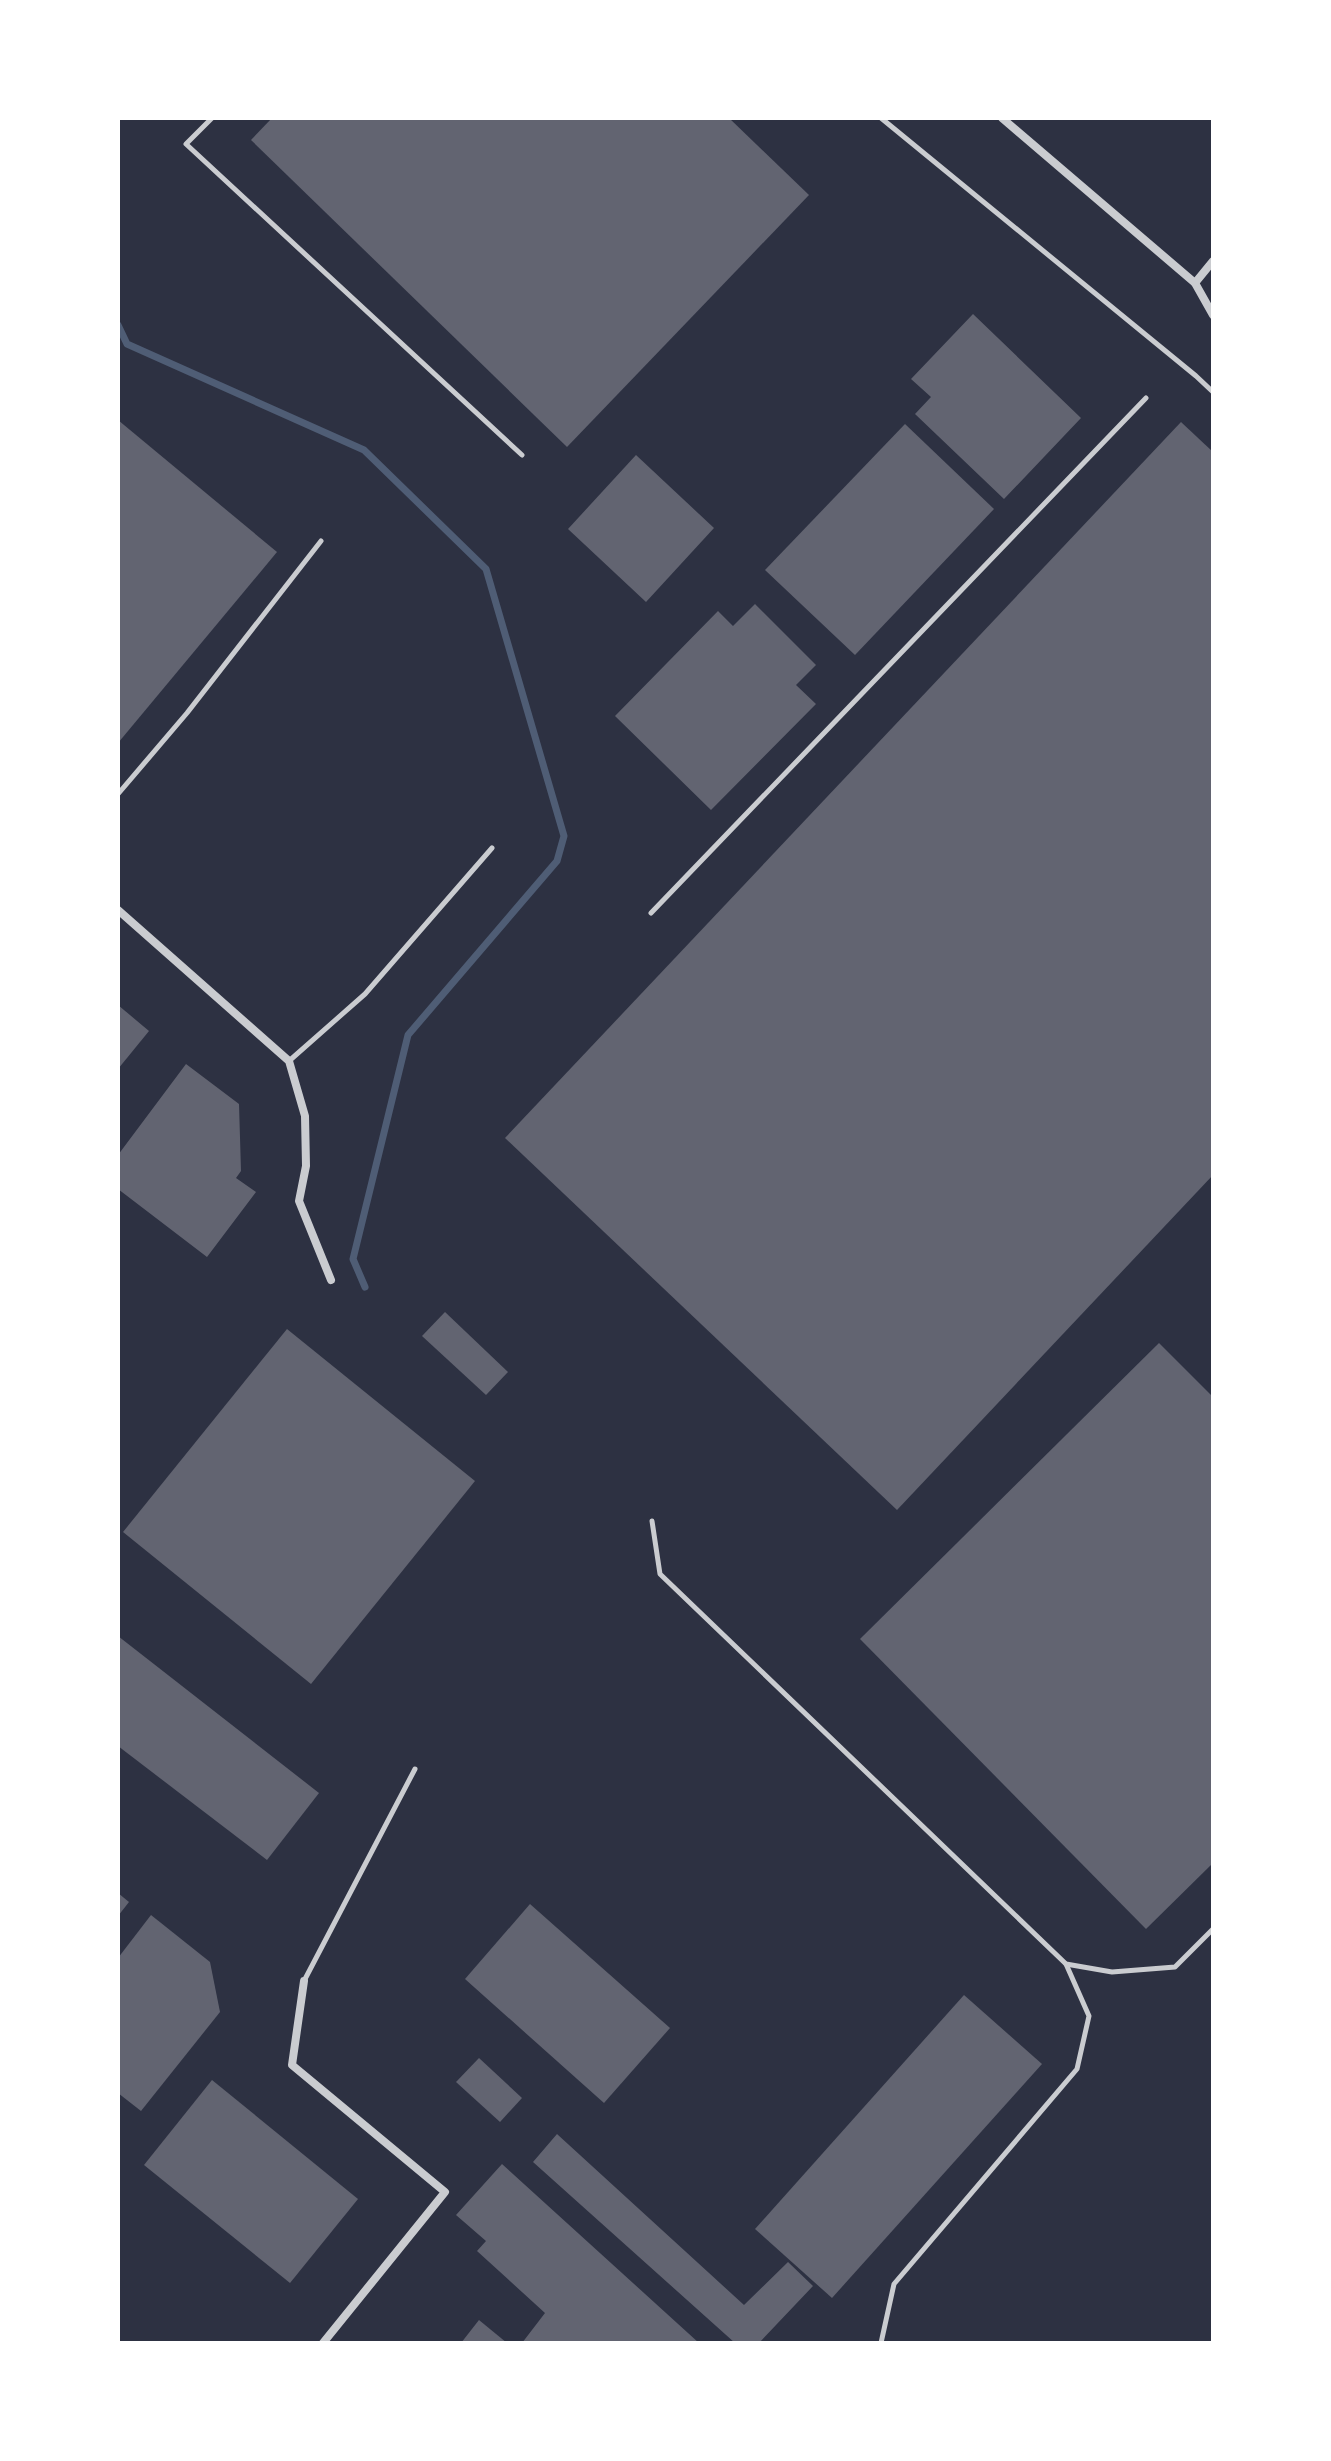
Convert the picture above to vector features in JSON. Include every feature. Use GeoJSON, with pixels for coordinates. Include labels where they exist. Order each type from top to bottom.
{"type":"FeatureCollection","features":[{"type":"Feature","properties":{"kind":"street"},"geometry":{"type":"LineString","coordinates":[[1002,118],[1195,283],[1213,315]]}},
{"type":"Feature","properties":{"kind":"street"},"geometry":{"type":"LineString","coordinates":[[1195,283],[1213,261]]}},
{"type":"Feature","properties":{"kind":"street"},"geometry":{"type":"LineString","coordinates":[[118,910],[289,1061],[305,1116],[306,1166],[299,1201],[331,1280]]}},
{"type":"Feature","properties":{"kind":"street"},"geometry":{"type":"LineString","coordinates":[[304,1981],[292,2065],[445,2192],[323,2343]]}},
{"type":"Feature","properties":{"kind":"lane"},"geometry":{"type":"LineString","coordinates":[[212,118],[186,144],[522,455]]}},
{"type":"Feature","properties":{"kind":"lane"},"geometry":{"type":"LineString","coordinates":[[881,118],[1213,392]]}},
{"type":"Feature","properties":{"kind":"lane"},"geometry":{"type":"LineString","coordinates":[[651,913],[1146,398]]}},
{"type":"Feature","properties":{"kind":"lane"},"geometry":{"type":"LineString","coordinates":[[118,794],[187,713],[321,541]]}},
{"type":"Feature","properties":{"kind":"lane"},"geometry":{"type":"LineString","coordinates":[[289,1061],[365,994],[492,848]]}},
{"type":"Feature","properties":{"kind":"lane"},"geometry":{"type":"LineString","coordinates":[[652,1521],[660,1574],[1066,1964],[1089,2016],[1077,2069],[894,2284],[881,2343]]}},
{"type":"Feature","properties":{"kind":"lane"},"geometry":{"type":"LineString","coordinates":[[304,1981],[415,1769]]}},
{"type":"Feature","properties":{"kind":"lane"},"geometry":{"type":"LineString","coordinates":[[1066,1964],[1112,1972],[1175,1967],[1213,1929]]}},
{"type":"Feature","properties":{"kind":"building"},"geometry":{"type":"Polygon","coordinates":[[[272,118],[729,118],[809,195],[567,447],[251,140],[272,118]]]}},
{"type":"Feature","properties":{"kind":"building"},"geometry":{"type":"Polygon","coordinates":[[[973,314],[1081,418],[1004,499],[915,414],[931,397],[911,379],[973,314]]]}},
{"type":"Feature","properties":{"kind":"building"},"geometry":{"type":"Polygon","coordinates":[[[118,420],[277,552],[118,743],[118,420]]]}},
{"type":"Feature","properties":{"kind":"building"},"geometry":{"type":"Polygon","coordinates":[[[1181,422],[1213,452],[1213,1175],[897,1510],[505,1138],[1181,422]]]}},
{"type":"Feature","properties":{"kind":"building"},"geometry":{"type":"Polygon","coordinates":[[[905,424],[994,509],[855,655],[765,570],[905,424]]]}},
{"type":"Feature","properties":{"kind":"building"},"geometry":{"type":"Polygon","coordinates":[[[636,455],[714,528],[646,602],[568,529],[636,455]]]}},
{"type":"Feature","properties":{"kind":"building"},"geometry":{"type":"Polygon","coordinates":[[[755,604],[816,665],[796,685],[816,704],[711,810],[615,716],[718,611],[733,626],[755,604]]]}},
{"type":"Feature","properties":{"kind":"building"},"geometry":{"type":"Polygon","coordinates":[[[118,1005],[149,1031],[118,1069],[118,1005]]]}},
{"type":"Feature","properties":{"kind":"building"},"geometry":{"type":"Polygon","coordinates":[[[186,1064],[239,1104],[241,1171],[236,1178],[256,1192],[207,1257],[118,1189],[118,1155],[186,1064]]]}},
{"type":"Feature","properties":{"kind":"building"},"geometry":{"type":"Polygon","coordinates":[[[445,1312],[508,1372],[486,1395],[422,1336],[445,1312]]]}},
{"type":"Feature","properties":{"kind":"building"},"geometry":{"type":"Polygon","coordinates":[[[287,1329],[475,1481],[311,1684],[123,1532],[287,1329]]]}},
{"type":"Feature","properties":{"kind":"building"},"geometry":{"type":"Polygon","coordinates":[[[1159,1343],[1213,1397],[1213,1863],[1146,1929],[860,1639],[1159,1343]]]}},
{"type":"Feature","properties":{"kind":"building"},"geometry":{"type":"Polygon","coordinates":[[[118,1636],[319,1793],[267,1860],[118,1746],[118,1636]]]}},
{"type":"Feature","properties":{"kind":"building"},"geometry":{"type":"Polygon","coordinates":[[[118,1893],[129,1902],[118,1916],[118,1893]]]}},
{"type":"Feature","properties":{"kind":"building"},"geometry":{"type":"Polygon","coordinates":[[[530,1904],[670,2028],[604,2103],[465,1979],[530,1904]]]}},
{"type":"Feature","properties":{"kind":"building"},"geometry":{"type":"Polygon","coordinates":[[[151,1915],[210,1962],[220,2012],[141,2111],[118,2093],[118,1958],[151,1915]]]}},
{"type":"Feature","properties":{"kind":"building"},"geometry":{"type":"Polygon","coordinates":[[[964,1995],[1042,2064],[832,2298],[755,2229],[964,1995]]]}},
{"type":"Feature","properties":{"kind":"building"},"geometry":{"type":"Polygon","coordinates":[[[479,2058],[522,2098],[500,2122],[456,2082],[479,2058]]]}},
{"type":"Feature","properties":{"kind":"building"},"geometry":{"type":"Polygon","coordinates":[[[212,2080],[358,2199],[290,2283],[144,2165],[212,2080]]]}},
{"type":"Feature","properties":{"kind":"building"},"geometry":{"type":"Polygon","coordinates":[[[557,2134],[744,2305],[788,2262],[813,2286],[759,2343],[735,2343],[533,2162],[557,2134]]]}},
{"type":"Feature","properties":{"kind":"building"},"geometry":{"type":"Polygon","coordinates":[[[502,2164],[699,2343],[522,2343],[545,2313],[477,2251],[486,2241],[456,2215],[502,2164]]]}},
{"type":"Feature","properties":{"kind":"building"},"geometry":{"type":"Polygon","coordinates":[[[479,2320],[507,2343],[461,2343],[479,2320]]]}},
{"type":"Feature","properties":{"kind":"waterway"},"geometry":{"type":"LineString","coordinates":[[118,325],[127,344],[364,450],[486,569],[564,836],[557,861],[408,1035],[353,1259],[365,1287]]}}]}
